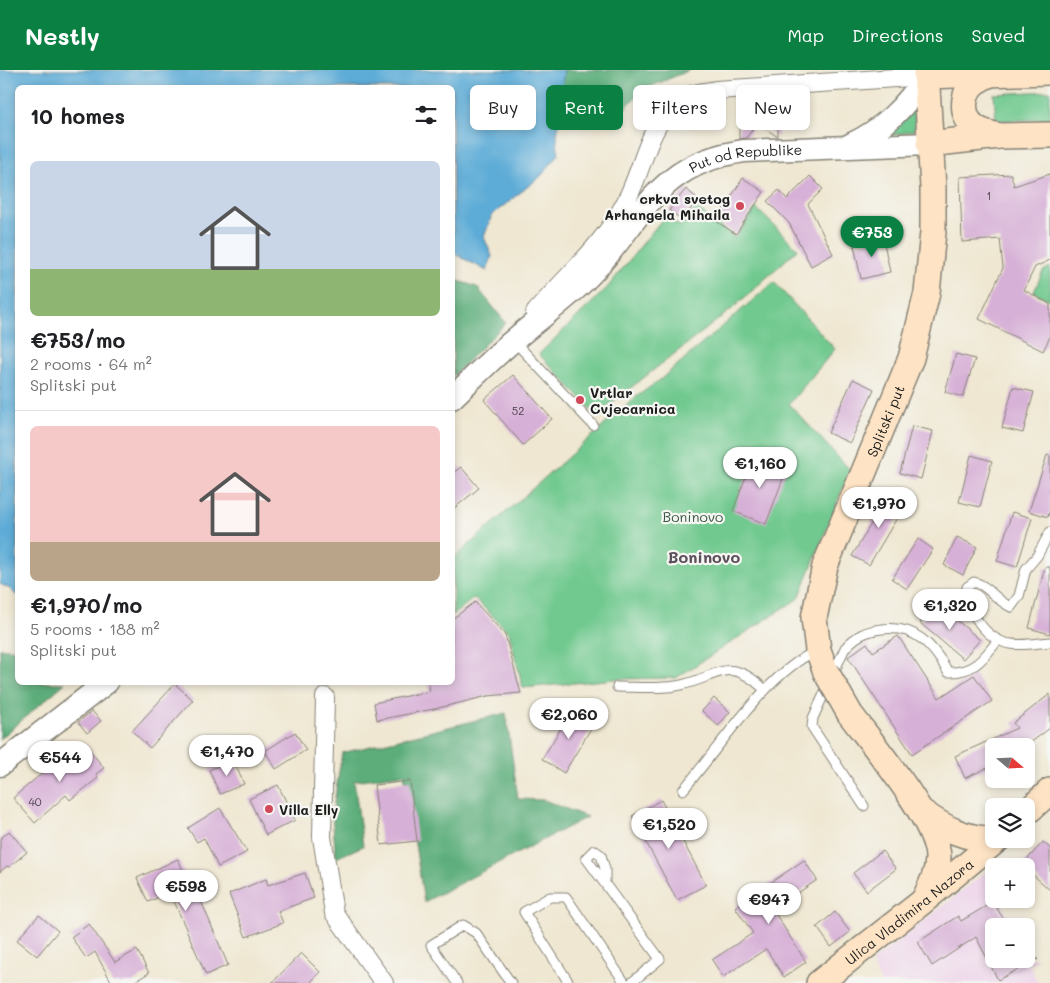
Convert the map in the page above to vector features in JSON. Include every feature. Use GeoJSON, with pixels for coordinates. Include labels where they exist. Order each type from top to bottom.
{"type":"FeatureCollection","features":[{"type":"Feature","properties":{"kind":"main road"},"geometry":{"type":"LineString","coordinates":[[926,73],[1050,72]]}},
{"type":"Feature","properties":{"kind":"main road","name":"Splitski put"},"geometry":{"type":"LineString","coordinates":[[922,902],[936,871],[938,857],[936,841],[920,810],[850,714],[822,661],[814,618],[825,566],[910,358],[923,312],[930,272],[933,232],[926,73]]}},
{"type":"Feature","properties":{"kind":"main road"},"geometry":{"type":"LineString","coordinates":[[992,73],[974,83],[966,94],[964,106],[967,118],[976,128],[999,136]]}},
{"type":"Feature","properties":{"kind":"main road","name":"Put od Republike"},"geometry":{"type":"LineString","coordinates":[[930,144],[999,136],[1050,135]]}},
{"type":"Feature","properties":{"kind":"main road"},"geometry":{"type":"LineString","coordinates":[[1035,805],[1050,791]]}},
{"type":"Feature","properties":{"kind":"main road","name":"Splitski put"},"geometry":{"type":"LineString","coordinates":[[920,810],[957,834],[968,838],[985,839]]}},
{"type":"Feature","properties":{"kind":"main road","name":"Ulica Vladimira Nazora"},"geometry":{"type":"LineString","coordinates":[[819,983],[922,902],[986,848]]}},
{"type":"Feature","properties":{"kind":"street"},"geometry":{"type":"LineString","coordinates":[[847,147],[870,136],[887,123],[916,91],[926,73]]}},
{"type":"Feature","properties":{"kind":"street"},"geometry":{"type":"LineString","coordinates":[[514,340],[612,226],[624,206],[655,130],[665,113],[675,102],[684,97],[716,90],[926,73]]}},
{"type":"Feature","properties":{"kind":"street","name":"Put od Republike"},"geometry":{"type":"LineString","coordinates":[[455,395],[514,340],[585,281],[609,253],[647,202],[671,178],[698,162],[721,154],[744,151],[930,144]]}},
{"type":"Feature","properties":{"kind":"street"},"geometry":{"type":"LineString","coordinates":[[0,765],[103,685]]}},
{"type":"Feature","properties":{"kind":"street"},"geometry":{"type":"LineString","coordinates":[[325,697],[322,837],[334,913],[384,983]]}},
{"type":"Feature","properties":{"kind":"lane"},"geometry":{"type":"LineString","coordinates":[[514,340],[593,425]]}},
{"type":"Feature","properties":{"kind":"lane"},"geometry":{"type":"LineString","coordinates":[[1050,532],[1037,556],[1026,569],[1019,596],[1011,606],[998,601],[983,584],[974,582],[967,587],[966,596],[971,611],[986,630],[998,640],[1010,644],[1050,642]]}},
{"type":"Feature","properties":{"kind":"lane"},"geometry":{"type":"LineString","coordinates":[[864,806],[812,727],[813,718],[845,648],[852,640],[866,631],[900,629],[913,632],[926,643],[939,656],[948,672],[962,672],[975,666],[998,640]]}},
{"type":"Feature","properties":{"kind":"lane"},"geometry":{"type":"LineString","coordinates":[[683,790],[765,690],[789,667],[822,661]]}},
{"type":"Feature","properties":{"kind":"lane"},"geometry":{"type":"LineString","coordinates":[[617,687],[676,686],[725,671],[735,670],[749,674],[765,690]]}},
{"type":"Feature","properties":{"kind":"lane"},"geometry":{"type":"LineString","coordinates":[[605,884],[660,959],[631,983]]}},
{"type":"Feature","properties":{"kind":"lane"},"geometry":{"type":"LineString","coordinates":[[569,983],[524,912],[550,897],[566,897],[625,983]]}},
{"type":"Feature","properties":{"kind":"lane"},"geometry":{"type":"LineString","coordinates":[[457,983],[431,945],[463,925],[476,933],[511,983]]}},
{"type":"Feature","properties":{"kind":"shaded area"},"geometry":{"type":"Polygon","coordinates":[[[985,873],[985,908],[1004,908],[1008,918],[985,918],[985,968],[1031,968],[1038,983],[881,983],[872,962],[985,873]]]}},
{"type":"Feature","properties":{"kind":"green space"},"geometry":{"type":"Polygon","coordinates":[[[564,70],[690,70],[654,85],[633,85],[633,100],[623,111],[623,85],[562,85],[564,70]]]}},
{"type":"Feature","properties":{"kind":"green space"},"geometry":{"type":"Polygon","coordinates":[[[1050,91],[1050,119],[996,121],[994,94],[1050,91]]]}},
{"type":"Feature","properties":{"kind":"green space"},"geometry":{"type":"Polygon","coordinates":[[[915,108],[915,126],[913,131],[894,135],[889,134],[915,108]]]}},
{"type":"Feature","properties":{"kind":"green space"},"geometry":{"type":"Polygon","coordinates":[[[696,208],[735,238],[756,208],[798,249],[733,308],[596,415],[539,354],[607,288],[664,217],[680,226],[696,208]]]}},
{"type":"Feature","properties":{"kind":"green space"},"geometry":{"type":"Polygon","coordinates":[[[1050,267],[1050,300],[1034,292],[1043,271],[1050,267]]]}},
{"type":"Feature","properties":{"kind":"green space"},"geometry":{"type":"Polygon","coordinates":[[[455,280],[477,287],[506,323],[455,374],[455,280]]]}},
{"type":"Feature","properties":{"kind":"green space","name":"Boninovo"},"geometry":{"type":"Polygon","coordinates":[[[774,282],[835,349],[789,404],[850,470],[799,598],[676,678],[615,679],[523,688],[509,632],[474,598],[455,613],[455,557],[636,397],[661,379],[774,282]]]}},
{"type":"Feature","properties":{"kind":"green space"},"geometry":{"type":"Polygon","coordinates":[[[0,648],[15,650],[15,685],[63,685],[0,739],[0,648]]]}},
{"type":"Feature","properties":{"kind":"green space"},"geometry":{"type":"Polygon","coordinates":[[[506,713],[518,799],[544,800],[587,817],[424,902],[404,774],[354,781],[363,846],[336,858],[332,815],[342,753],[506,713]]]}},
{"type":"Feature","properties":{"kind":"water"},"geometry":{"type":"Polygon","coordinates":[[[0,70],[564,70],[562,85],[546,85],[546,130],[558,130],[559,154],[541,176],[492,215],[484,237],[492,256],[487,271],[455,254],[455,85],[15,85],[15,594],[0,584],[0,70]]]}},
{"type":"Feature","properties":{"kind":"building"},"geometry":{"type":"Polygon","coordinates":[[[739,130],[752,130],[746,138],[739,139],[739,130]]]}},
{"type":"Feature","properties":{"kind":"building"},"geometry":{"type":"Polygon","coordinates":[[[768,130],[778,130],[778,137],[768,130]]]}},
{"type":"Feature","properties":{"kind":"building"},"geometry":{"type":"Polygon","coordinates":[[[1011,174],[1014,186],[1050,174],[1050,260],[1035,267],[1024,290],[1050,304],[1050,337],[1043,351],[979,319],[1003,268],[1000,239],[962,242],[960,177],[1011,174]]]}},
{"type":"Feature","properties":{"kind":"building"},"geometry":{"type":"Polygon","coordinates":[[[810,176],[823,189],[808,204],[833,254],[811,266],[789,223],[767,201],[779,190],[787,199],[810,176]]]}},
{"type":"Feature","properties":{"kind":"building","name":"crkva svetog Arhangela Mihaila"},"geometry":{"type":"Polygon","coordinates":[[[743,178],[764,192],[736,234],[716,221],[743,178]]]}},
{"type":"Feature","properties":{"kind":"building"},"geometry":{"type":"Polygon","coordinates":[[[686,189],[698,199],[682,220],[669,210],[686,189]]]}},
{"type":"Feature","properties":{"kind":"building"},"geometry":{"type":"Polygon","coordinates":[[[883,238],[890,272],[861,279],[854,245],[883,238]]]}},
{"type":"Feature","properties":{"kind":"building"},"geometry":{"type":"Polygon","coordinates":[[[956,354],[975,359],[963,397],[945,392],[956,354]]]}},
{"type":"Feature","properties":{"kind":"building"},"geometry":{"type":"Polygon","coordinates":[[[513,375],[552,419],[523,445],[484,400],[513,375]]]}},
{"type":"Feature","properties":{"kind":"building"},"geometry":{"type":"Polygon","coordinates":[[[853,379],[874,389],[850,443],[828,433],[853,379]]]}},
{"type":"Feature","properties":{"kind":"building"},"geometry":{"type":"Polygon","coordinates":[[[1013,387],[1034,392],[1023,433],[1002,428],[1013,387]]]}},
{"type":"Feature","properties":{"kind":"building"},"geometry":{"type":"Polygon","coordinates":[[[912,426],[933,431],[921,479],[900,473],[912,426]]]}},
{"type":"Feature","properties":{"kind":"building"},"geometry":{"type":"Polygon","coordinates":[[[754,455],[787,468],[766,524],[733,511],[754,455]]]}},
{"type":"Feature","properties":{"kind":"building"},"geometry":{"type":"Polygon","coordinates":[[[971,455],[992,461],[980,507],[959,502],[971,455]]]}},
{"type":"Feature","properties":{"kind":"building"},"geometry":{"type":"Polygon","coordinates":[[[1047,455],[1050,456],[1050,509],[1048,517],[1029,511],[1047,455]]]}},
{"type":"Feature","properties":{"kind":"building"},"geometry":{"type":"Polygon","coordinates":[[[461,467],[479,488],[455,508],[455,472],[461,467]]]}},
{"type":"Feature","properties":{"kind":"building"},"geometry":{"type":"Polygon","coordinates":[[[890,492],[904,500],[904,506],[869,565],[852,556],[890,492]]]}},
{"type":"Feature","properties":{"kind":"building"},"geometry":{"type":"Polygon","coordinates":[[[1012,512],[1032,518],[1017,567],[997,561],[1012,512]]]}},
{"type":"Feature","properties":{"kind":"building"},"geometry":{"type":"Polygon","coordinates":[[[957,537],[977,547],[963,575],[944,565],[957,537]]]}},
{"type":"Feature","properties":{"kind":"building"},"geometry":{"type":"Polygon","coordinates":[[[918,539],[933,549],[907,589],[892,579],[918,539]]]}},
{"type":"Feature","properties":{"kind":"building"},"geometry":{"type":"Polygon","coordinates":[[[1045,567],[1050,567],[1050,634],[1029,628],[1045,567]]]}},
{"type":"Feature","properties":{"kind":"building"},"geometry":{"type":"Polygon","coordinates":[[[475,602],[505,635],[521,693],[488,696],[377,720],[374,703],[430,691],[429,685],[455,685],[455,617],[475,602]]]}},
{"type":"Feature","properties":{"kind":"building"},"geometry":{"type":"Polygon","coordinates":[[[937,603],[980,640],[963,659],[920,623],[937,603]]]}},
{"type":"Feature","properties":{"kind":"building"},"geometry":{"type":"Polygon","coordinates":[[[898,636],[939,698],[974,675],[992,701],[912,754],[848,657],[867,643],[873,652],[898,636]]]}},
{"type":"Feature","properties":{"kind":"building"},"geometry":{"type":"Polygon","coordinates":[[[174,685],[193,700],[150,748],[132,731],[174,685]]]}},
{"type":"Feature","properties":{"kind":"building"},"geometry":{"type":"Polygon","coordinates":[[[1050,694],[1050,728],[1035,739],[995,738],[1017,728],[1013,723],[1050,694]]]}},
{"type":"Feature","properties":{"kind":"building"},"geometry":{"type":"Polygon","coordinates":[[[714,698],[730,712],[718,726],[702,711],[714,698]]]}},
{"type":"Feature","properties":{"kind":"building"},"geometry":{"type":"Polygon","coordinates":[[[574,707],[596,720],[564,773],[542,759],[574,707]]]}},
{"type":"Feature","properties":{"kind":"building"},"geometry":{"type":"Polygon","coordinates":[[[92,711],[101,721],[87,733],[78,722],[92,711]]]}},
{"type":"Feature","properties":{"kind":"building"},"geometry":{"type":"Polygon","coordinates":[[[295,732],[306,750],[276,769],[265,751],[295,732]]]}},
{"type":"Feature","properties":{"kind":"building"},"geometry":{"type":"Polygon","coordinates":[[[985,742],[985,769],[965,778],[955,756],[985,742]]]}},
{"type":"Feature","properties":{"kind":"building"},"geometry":{"type":"Polygon","coordinates":[[[84,743],[104,768],[96,774],[98,778],[70,800],[66,795],[35,823],[13,798],[35,779],[84,743]]]}},
{"type":"Feature","properties":{"kind":"building"},"geometry":{"type":"Polygon","coordinates":[[[233,760],[244,784],[220,794],[209,770],[233,760]]]}},
{"type":"Feature","properties":{"kind":"building"},"geometry":{"type":"Polygon","coordinates":[[[410,781],[417,841],[381,845],[374,785],[410,781]]]}},
{"type":"Feature","properties":{"kind":"building"},"geometry":{"type":"Polygon","coordinates":[[[278,785],[295,820],[266,835],[249,799],[278,785]]]}},
{"type":"Feature","properties":{"kind":"building"},"geometry":{"type":"Polygon","coordinates":[[[661,800],[706,885],[677,900],[632,816],[661,800]]]}},
{"type":"Feature","properties":{"kind":"building"},"geometry":{"type":"Polygon","coordinates":[[[220,808],[247,852],[218,867],[204,838],[197,842],[188,828],[220,808]]]}},
{"type":"Feature","properties":{"kind":"building"},"geometry":{"type":"Polygon","coordinates":[[[9,831],[27,852],[0,872],[0,839],[9,831]]]}},
{"type":"Feature","properties":{"kind":"building"},"geometry":{"type":"Polygon","coordinates":[[[1043,842],[1050,848],[1050,890],[1035,877],[1035,858],[1028,858],[1043,842]]]}},
{"type":"Feature","properties":{"kind":"building"},"geometry":{"type":"Polygon","coordinates":[[[882,851],[896,869],[867,891],[853,873],[882,851]]]}},
{"type":"Feature","properties":{"kind":"building"},"geometry":{"type":"Polygon","coordinates":[[[178,859],[195,898],[199,896],[228,965],[206,975],[170,892],[148,902],[137,878],[178,859]]]}},
{"type":"Feature","properties":{"kind":"building"},"geometry":{"type":"Polygon","coordinates":[[[804,860],[817,880],[773,910],[806,962],[784,977],[766,949],[723,977],[712,960],[753,933],[735,907],[804,860]]]}},
{"type":"Feature","properties":{"kind":"building"},"geometry":{"type":"Polygon","coordinates":[[[305,873],[314,898],[278,911],[283,923],[246,937],[229,894],[266,879],[268,885],[305,873]]]}},
{"type":"Feature","properties":{"kind":"building"},"geometry":{"type":"Polygon","coordinates":[[[985,907],[997,908],[1003,918],[985,918],[985,955],[976,937],[932,966],[918,942],[958,916],[961,921],[985,907]]]}},
{"type":"Feature","properties":{"kind":"building"},"geometry":{"type":"Polygon","coordinates":[[[835,912],[850,932],[831,947],[817,927],[835,912]]]}},
{"type":"Feature","properties":{"kind":"building"},"geometry":{"type":"Polygon","coordinates":[[[39,915],[58,931],[37,956],[17,940],[39,915]]]}},
{"type":"Feature","properties":{"kind":"building"},"geometry":{"type":"Polygon","coordinates":[[[89,924],[115,962],[137,950],[149,973],[132,983],[112,983],[95,952],[86,958],[71,937],[89,924]]]}},
{"type":"Feature","properties":{"kind":"building"},"geometry":{"type":"Polygon","coordinates":[[[301,953],[320,972],[310,983],[272,983],[301,953]]]}},
{"type":"Feature","properties":{"kind":"building"},"geometry":{"type":"Polygon","coordinates":[[[992,968],[1021,968],[998,980],[992,968]]]}},
{"type":"Feature","properties":{"kind":"place","name":"crkva svetog Arhangela Mihaila"},"geometry":{"type":"Point","coordinates":[740,206]}},
{"type":"Feature","properties":{"kind":"place","name":"Vrtlar Cvjecarnica"},"geometry":{"type":"Point","coordinates":[580,400]}},
{"type":"Feature","properties":{"kind":"place","name":"Villa Elly"},"geometry":{"type":"Point","coordinates":[269,809]}},
{"type":"Feature","properties":{"kind":"district","name":"Boninovo"},"geometry":{"type":"Point","coordinates":[704,556]}}]}
